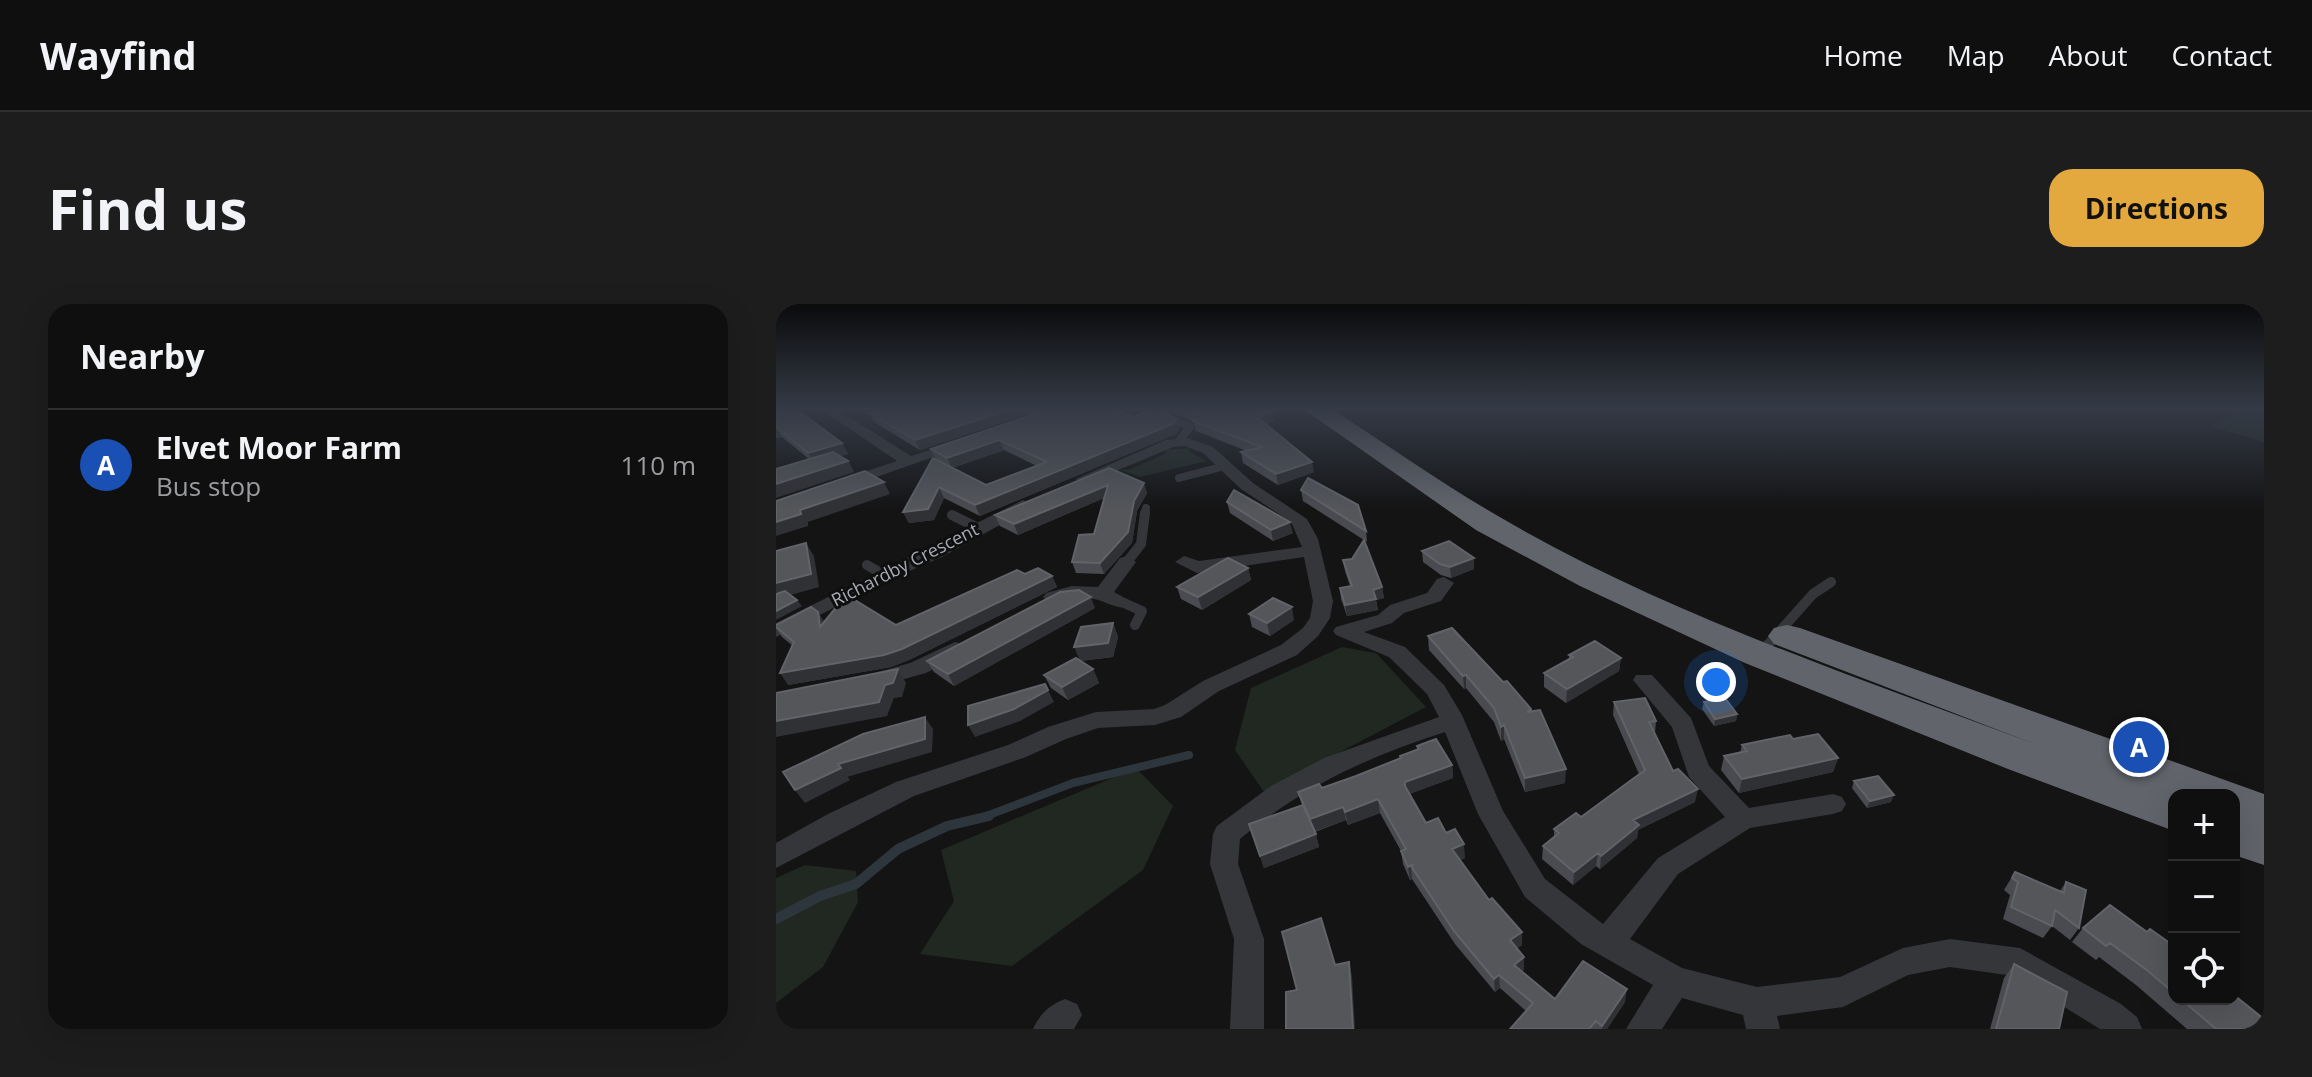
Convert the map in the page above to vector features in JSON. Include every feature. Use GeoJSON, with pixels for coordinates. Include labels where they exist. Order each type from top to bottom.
{"type":"FeatureCollection","features":[{"type":"Feature","properties":{"kind":"highway"},"geometry":{"type":"LineString","coordinates":[[1365,442],[1487,523],[1592,579],[1769,644],[2198,789]]}},
{"type":"Feature","properties":{"kind":"highway"},"geometry":{"type":"LineString","coordinates":[[1406,442],[1512,510],[1769,644],[2024,758],[2168,810]]}},
{"type":"Feature","properties":{"kind":"highway"},"geometry":{"type":"LineString","coordinates":[[2240,804],[2264,813]]}},
{"type":"Feature","properties":{"kind":"highway"},"geometry":{"type":"LineString","coordinates":[[2240,836],[2264,845]]}},
{"type":"Feature","properties":{"kind":"street"},"geometry":{"type":"LineString","coordinates":[[883,442],[909,462]]}},
{"type":"Feature","properties":{"kind":"street"},"geometry":{"type":"LineString","coordinates":[[835,487],[968,442]]}},
{"type":"Feature","properties":{"kind":"street"},"geometry":{"type":"LineString","coordinates":[[1068,486],[1177,442]]}},
{"type":"Feature","properties":{"kind":"street"},"geometry":{"type":"LineString","coordinates":[[776,857],[838,821],[905,789],[1017,751],[1057,733],[1096,720],[1155,717],[1173,711],[1211,686],[1289,650],[1311,632],[1320,618],[1323,601],[1309,539],[1298,519],[1247,486],[1208,450],[1182,442]]}},
{"type":"Feature","properties":{"kind":"street","name":"Richardby Crescent"},"geometry":{"type":"LineString","coordinates":[[776,631],[1040,498]]}},
{"type":"Feature","properties":{"kind":"street"},"geometry":{"type":"LineString","coordinates":[[1189,569],[1311,551]]}},
{"type":"Feature","properties":{"kind":"street"},"geometry":{"type":"LineString","coordinates":[[1104,592],[1127,562]]}},
{"type":"Feature","properties":{"kind":"street"},"geometry":{"type":"LineString","coordinates":[[1311,632],[1346,632],[1385,619],[1397,609],[1434,597],[1444,583]]}},
{"type":"Feature","properties":{"kind":"street"},"geometry":{"type":"LineString","coordinates":[[1039,603],[1079,591],[1104,592],[1124,603]]}},
{"type":"Feature","properties":{"kind":"street"},"geometry":{"type":"LineString","coordinates":[[1346,632],[1397,652],[1436,690],[1491,814],[1535,888],[1592,934],[1675,981],[1760,1016],[1843,992],[1903,962],[1950,953],[2020,962],[2109,1015],[2125,1029]]}},
{"type":"Feature","properties":{"kind":"street"},"geometry":{"type":"LineString","coordinates":[[851,684],[918,668],[971,640]]}},
{"type":"Feature","properties":{"kind":"street"},"geometry":{"type":"LineString","coordinates":[[1644,680],[1683,724],[1698,770],[1743,819]]}},
{"type":"Feature","properties":{"kind":"street"},"geometry":{"type":"LineString","coordinates":[[1247,1029],[1249,939],[1224,864],[1227,834],[1270,799],[1339,760],[1452,721]]}},
{"type":"Feature","properties":{"kind":"street"},"geometry":{"type":"LineString","coordinates":[[1609,943],[1668,866],[1743,819],[1833,804]]}},
{"type":"Feature","properties":{"kind":"street"},"geometry":{"type":"LineString","coordinates":[[1643,1029],[1675,981]]}},
{"type":"Feature","properties":{"kind":"lane"},"geometry":{"type":"LineString","coordinates":[[1179,478],[1225,466]]}},
{"type":"Feature","properties":{"kind":"lane"},"geometry":{"type":"LineString","coordinates":[[1127,562],[1141,544],[1146,508]]}},
{"type":"Feature","properties":{"kind":"lane"},"geometry":{"type":"LineString","coordinates":[[952,515],[978,528]]}},
{"type":"Feature","properties":{"kind":"lane"},"geometry":{"type":"LineString","coordinates":[[867,565],[884,575]]}},
{"type":"Feature","properties":{"kind":"lane"},"geometry":{"type":"LineString","coordinates":[[1769,644],[1813,594],[1831,582]]}},
{"type":"Feature","properties":{"kind":"lane"},"geometry":{"type":"LineString","coordinates":[[1124,603],[1142,611],[1135,625]]}},
{"type":"Feature","properties":{"kind":"shaded area"},"geometry":{"type":"Polygon","coordinates":[[[1188,448],[1207,461],[1140,477],[1120,470],[1128,470],[1165,454],[1166,450],[1188,448]]]}},
{"type":"Feature","properties":{"kind":"shaded area"},"geometry":{"type":"Polygon","coordinates":[[[1342,647],[1376,653],[1426,707],[1264,792],[1235,750],[1251,688],[1342,647]]]}},
{"type":"Feature","properties":{"kind":"shaded area"},"geometry":{"type":"Polygon","coordinates":[[[1136,768],[1173,806],[1143,870],[1012,966],[920,954],[954,901],[941,850],[1136,768]]]}},
{"type":"Feature","properties":{"kind":"shaded area"},"geometry":{"type":"Polygon","coordinates":[[[805,865],[856,871],[858,902],[823,967],[776,1003],[776,878],[805,865]]]}},
{"type":"Feature","properties":{"kind":"building"},"geometry":{"type":"Polygon","coordinates":[[[794,442],[842,443],[808,453],[794,442]]]}},
{"type":"Feature","properties":{"kind":"building"},"geometry":{"type":"Polygon","coordinates":[[[952,442],[994,442],[947,458],[931,449],[952,442]]]}},
{"type":"Feature","properties":{"kind":"building"},"geometry":{"type":"Polygon","coordinates":[[[1003,442],[1129,442],[975,505],[939,487],[928,509],[903,512],[933,458],[986,485],[1047,462],[1003,442]]]}},
{"type":"Feature","properties":{"kind":"building"},"geometry":{"type":"Polygon","coordinates":[[[1248,442],[1287,442],[1312,462],[1276,474],[1241,452],[1262,447],[1248,442]]]}},
{"type":"Feature","properties":{"kind":"building"},"geometry":{"type":"Polygon","coordinates":[[[833,452],[848,461],[776,484],[776,469],[833,452]]]}},
{"type":"Feature","properties":{"kind":"building"},"geometry":{"type":"Polygon","coordinates":[[[1109,468],[1144,483],[1134,501],[1128,532],[1100,563],[1072,562],[1079,535],[1094,534],[1108,485],[1014,524],[995,515],[1109,468]]]}},
{"type":"Feature","properties":{"kind":"building"},"geometry":{"type":"Polygon","coordinates":[[[865,471],[884,482],[800,510],[801,514],[776,522],[776,501],[865,471]]]}},
{"type":"Feature","properties":{"kind":"building"},"geometry":{"type":"Polygon","coordinates":[[[1308,478],[1358,505],[1366,531],[1301,490],[1308,478]]]}},
{"type":"Feature","properties":{"kind":"building"},"geometry":{"type":"Polygon","coordinates":[[[1234,490],[1290,522],[1271,530],[1227,502],[1234,490]]]}},
{"type":"Feature","properties":{"kind":"building"},"geometry":{"type":"Polygon","coordinates":[[[1364,540],[1382,587],[1373,590],[1376,599],[1345,605],[1340,588],[1352,586],[1343,560],[1352,559],[1364,540]]]}},
{"type":"Feature","properties":{"kind":"building"},"geometry":{"type":"Polygon","coordinates":[[[1449,541],[1474,558],[1450,567],[1422,551],[1449,541]]]}},
{"type":"Feature","properties":{"kind":"building"},"geometry":{"type":"Polygon","coordinates":[[[806,543],[811,574],[776,583],[776,551],[806,543]]]}},
{"type":"Feature","properties":{"kind":"building"},"geometry":{"type":"Polygon","coordinates":[[[1228,558],[1248,568],[1198,597],[1177,587],[1228,558]]]}},
{"type":"Feature","properties":{"kind":"building"},"geometry":{"type":"Polygon","coordinates":[[[1038,568],[1052,576],[902,649],[884,655],[780,673],[794,642],[776,625],[811,607],[818,612],[820,627],[842,600],[850,597],[896,625],[1017,570],[1025,574],[1038,568]]]}},
{"type":"Feature","properties":{"kind":"building"},"geometry":{"type":"Polygon","coordinates":[[[1079,590],[1091,597],[948,674],[927,661],[1060,592],[1079,590]]]}},
{"type":"Feature","properties":{"kind":"building"},"geometry":{"type":"Polygon","coordinates":[[[785,591],[797,600],[776,611],[776,594],[785,591]]]}},
{"type":"Feature","properties":{"kind":"building"},"geometry":{"type":"Polygon","coordinates":[[[1273,598],[1292,607],[1267,623],[1249,614],[1273,598]]]}},
{"type":"Feature","properties":{"kind":"building"},"geometry":{"type":"Polygon","coordinates":[[[1113,623],[1108,643],[1074,647],[1081,627],[1113,623]]]}},
{"type":"Feature","properties":{"kind":"building"},"geometry":{"type":"Polygon","coordinates":[[[1452,628],[1503,682],[1507,681],[1531,709],[1527,712],[1540,710],[1566,769],[1525,778],[1494,708],[1428,636],[1452,628]]]}},
{"type":"Feature","properties":{"kind":"building"},"geometry":{"type":"Polygon","coordinates":[[[1595,641],[1621,658],[1567,689],[1544,673],[1573,657],[1569,655],[1595,641]]]}},
{"type":"Feature","properties":{"kind":"building"},"geometry":{"type":"Polygon","coordinates":[[[1076,658],[1093,669],[1062,687],[1044,675],[1076,658]]]}},
{"type":"Feature","properties":{"kind":"building"},"geometry":{"type":"Polygon","coordinates":[[[898,669],[893,683],[885,685],[879,702],[776,721],[776,693],[898,669]]]}},
{"type":"Feature","properties":{"kind":"building"},"geometry":{"type":"Polygon","coordinates":[[[1045,684],[1048,690],[1014,709],[968,725],[968,706],[1045,684]]]}},
{"type":"Feature","properties":{"kind":"building"},"geometry":{"type":"Polygon","coordinates":[[[1645,698],[1656,721],[1649,722],[1673,771],[1678,769],[1698,789],[1633,820],[1639,825],[1601,856],[1598,853],[1574,872],[1543,846],[1559,833],[1554,829],[1576,813],[1581,817],[1645,770],[1614,702],[1645,698]]]}},
{"type":"Feature","properties":{"kind":"building"},"geometry":{"type":"Polygon","coordinates":[[[1725,698],[1737,714],[1715,719],[1704,702],[1725,698]]]}},
{"type":"Feature","properties":{"kind":"building"},"geometry":{"type":"Polygon","coordinates":[[[925,717],[925,739],[838,764],[841,768],[795,790],[783,772],[863,734],[925,717]]]}},
{"type":"Feature","properties":{"kind":"building"},"geometry":{"type":"Polygon","coordinates":[[[1818,734],[1838,758],[1742,779],[1724,756],[1747,751],[1742,745],[1790,735],[1793,739],[1818,734]]]}},
{"type":"Feature","properties":{"kind":"building"},"geometry":{"type":"Polygon","coordinates":[[[1436,739],[1452,765],[1405,782],[1426,823],[1438,818],[1446,833],[1455,829],[1464,844],[1452,849],[1489,900],[1492,898],[1522,932],[1510,940],[1524,957],[1514,965],[1555,999],[1583,961],[1627,989],[1602,1026],[1596,1021],[1589,1029],[1510,1029],[1533,1003],[1499,975],[1494,979],[1454,931],[1411,866],[1414,864],[1408,867],[1401,851],[1406,849],[1378,799],[1345,812],[1343,807],[1310,819],[1298,792],[1319,784],[1322,788],[1356,776],[1401,758],[1419,749],[1417,746],[1436,739]]]}},
{"type":"Feature","properties":{"kind":"building"},"geometry":{"type":"Polygon","coordinates":[[[1878,776],[1894,795],[1870,801],[1854,781],[1878,776]]]}},
{"type":"Feature","properties":{"kind":"building"},"geometry":{"type":"Polygon","coordinates":[[[1303,805],[1316,834],[1260,856],[1249,824],[1303,805]]]}},
{"type":"Feature","properties":{"kind":"building"},"geometry":{"type":"Polygon","coordinates":[[[2015,872],[2064,893],[2066,882],[2086,890],[2079,928],[2055,910],[2052,926],[2011,907],[2018,882],[2012,878],[2015,872]]]}},
{"type":"Feature","properties":{"kind":"building"},"geometry":{"type":"Polygon","coordinates":[[[2110,905],[2147,932],[2150,929],[2168,942],[2168,988],[2110,943],[2106,946],[2083,928],[2110,905]]]}},
{"type":"Feature","properties":{"kind":"building"},"geometry":{"type":"Polygon","coordinates":[[[1321,918],[1335,965],[1349,962],[1353,1029],[1286,1029],[1286,992],[1297,990],[1282,932],[1321,918]]]}},
{"type":"Feature","properties":{"kind":"building"},"geometry":{"type":"Polygon","coordinates":[[[2014,964],[2067,992],[2059,1029],[1996,1029],[2014,964]]]}},
{"type":"Feature","properties":{"kind":"building"},"geometry":{"type":"Polygon","coordinates":[[[2240,1000],[2264,1019],[2264,1029],[2216,1029],[2188,1005],[2240,1005],[2240,1000]]]}},
{"type":"Feature","properties":{"kind":"waterway"},"geometry":{"type":"LineString","coordinates":[[982,818],[1073,783],[1189,755]]}},
{"type":"Feature","properties":{"kind":"waterway"},"geometry":{"type":"LineString","coordinates":[[982,818],[989,816]]}},
{"type":"Feature","properties":{"kind":"waterway"},"geometry":{"type":"LineString","coordinates":[[776,919],[820,896],[856,884],[898,849],[947,826],[982,818]]}},
{"type":"Feature","properties":{"kind":"place","name":"Elvet Moor Farm"},"geometry":{"type":"Point","coordinates":[2139,747]}}]}
